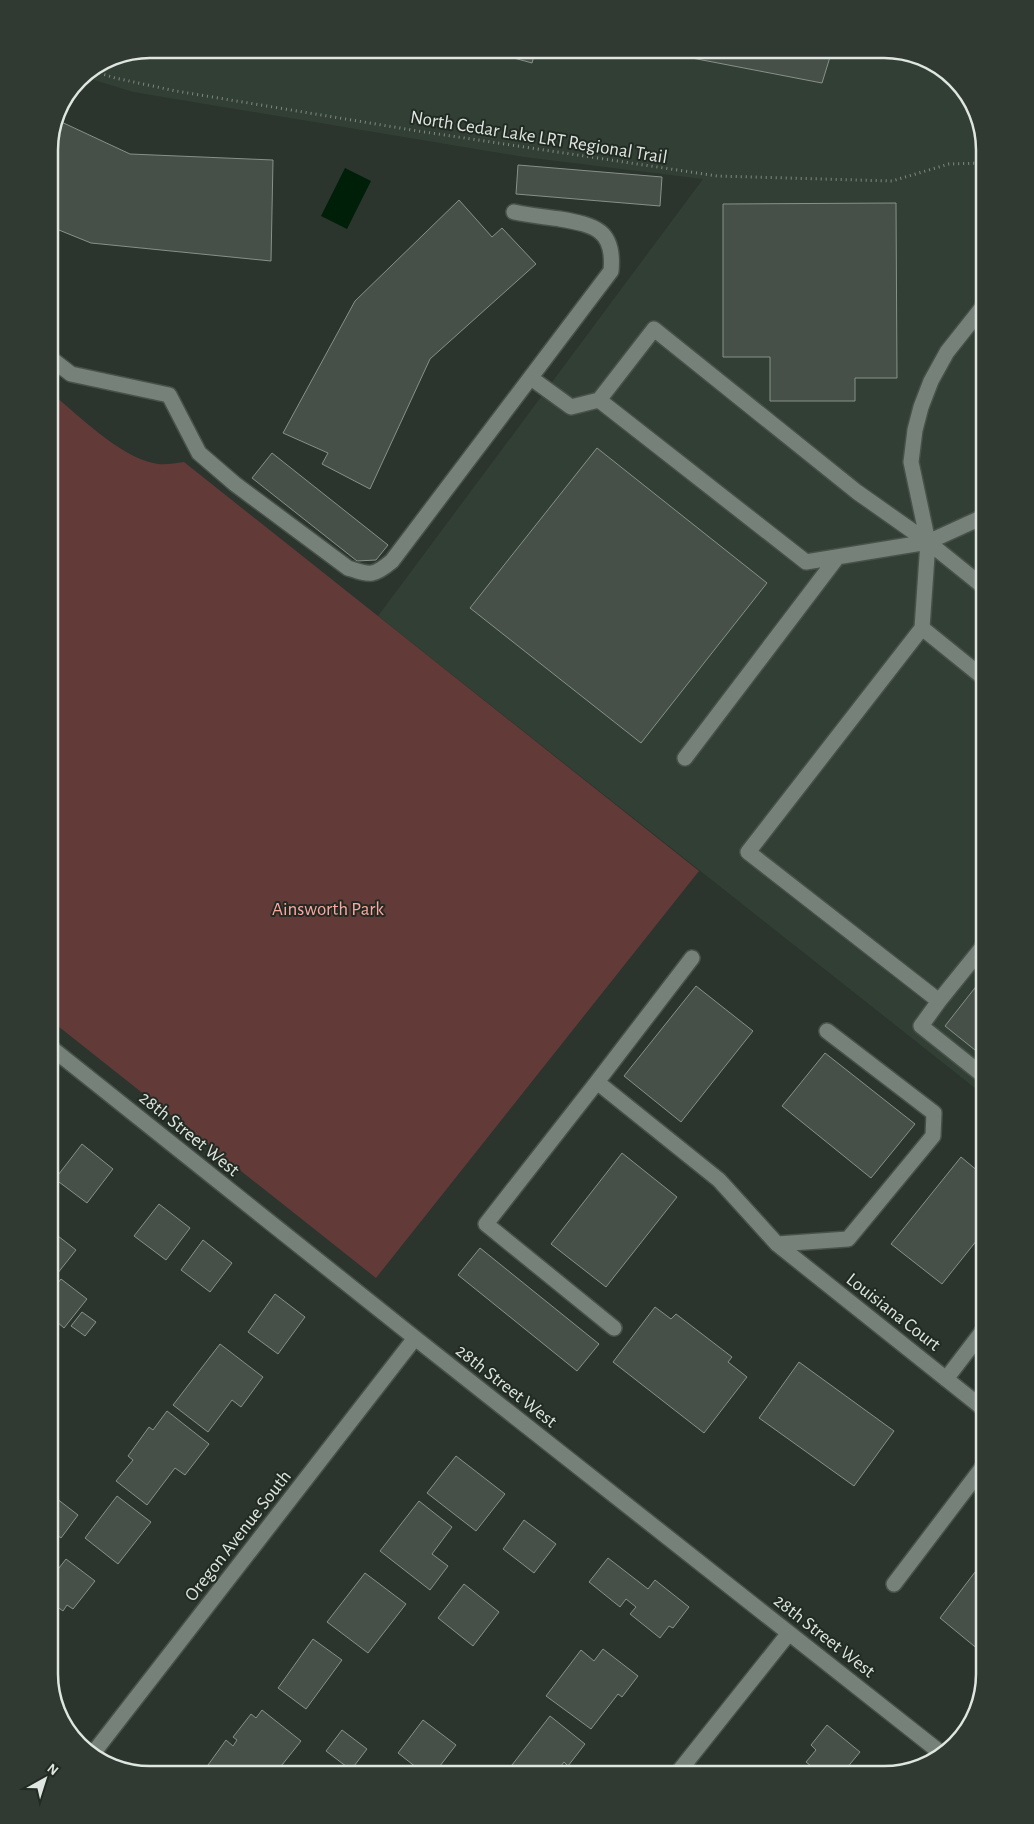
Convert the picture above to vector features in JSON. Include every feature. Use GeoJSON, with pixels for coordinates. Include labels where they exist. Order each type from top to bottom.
{"type":"FeatureCollection","features":[{"type":"Feature","properties":{"kind":"street"},"geometry":{"type":"LineString","coordinates":[[58,364],[71,374],[169,395],[199,453],[235,484],[348,568],[366,574],[379,572],[392,561],[611,271],[612,256],[609,244],[600,231],[586,223],[514,212]]}},
{"type":"Feature","properties":{"kind":"street"},"geometry":{"type":"LineString","coordinates":[[939,1001],[748,852],[922,628],[928,542],[911,462],[915,430],[921,407],[943,359],[976,316]]}},
{"type":"Feature","properties":{"kind":"street"},"geometry":{"type":"LineString","coordinates":[[531,378],[570,407],[599,400],[654,329],[857,492],[928,542],[976,581]]}},
{"type":"Feature","properties":{"kind":"street"},"geometry":{"type":"LineString","coordinates":[[599,400],[806,562],[836,559],[928,542],[976,520]]}},
{"type":"Feature","properties":{"kind":"street"},"geometry":{"type":"LineString","coordinates":[[685,758],[836,559]]}},
{"type":"Feature","properties":{"kind":"street"},"geometry":{"type":"LineString","coordinates":[[922,628],[976,672]]}},
{"type":"Feature","properties":{"kind":"street"},"geometry":{"type":"LineString","coordinates":[[976,955],[921,1026],[976,1070]]}},
{"type":"Feature","properties":{"kind":"street"},"geometry":{"type":"LineString","coordinates":[[614,1328],[486,1224],[692,958]]}},
{"type":"Feature","properties":{"kind":"street"},"geometry":{"type":"LineString","coordinates":[[777,1244],[848,1239],[933,1136],[934,1113],[827,1031]]}},
{"type":"Feature","properties":{"kind":"street","name":"28th Street West"},"geometry":{"type":"LineString","coordinates":[[58,1053],[937,1750]]}},
{"type":"Feature","properties":{"kind":"street","name":"Louisiana Court"},"geometry":{"type":"LineString","coordinates":[[597,1082],[720,1180],[777,1244],[976,1403]]}},
{"type":"Feature","properties":{"kind":"street","name":"Oregon Avenue South"},"geometry":{"type":"LineString","coordinates":[[96,1749],[415,1338]]}},
{"type":"Feature","properties":{"kind":"street"},"geometry":{"type":"LineString","coordinates":[[946,1378],[976,1340]]}},
{"type":"Feature","properties":{"kind":"street"},"geometry":{"type":"LineString","coordinates":[[894,1584],[976,1476]]}},
{"type":"Feature","properties":{"kind":"street"},"geometry":{"type":"LineString","coordinates":[[683,1766],[789,1633]]}},
{"type":"Feature","properties":{"kind":"path","name":"North Cedar Lake LRT Regional Trail"},"geometry":{"type":"LineString","coordinates":[[98,73],[115,78],[176,90],[389,127],[717,176],[892,181],[948,164],[976,163]]}},
{"type":"Feature","properties":{"kind":"shaded area"},"geometry":{"type":"Polygon","coordinates":[[[137,58],[891,58],[903,59],[925,67],[936,73],[954,89],[967,109],[976,137],[976,1089],[378,616],[703,179],[524,157],[133,92],[90,79],[114,64],[137,58]]]}},
{"type":"Feature","properties":{"kind":"shaded area"},"geometry":{"type":"Polygon","coordinates":[[[345,168],[371,181],[347,229],[321,216],[345,168]]]}},
{"type":"Feature","properties":{"kind":"green space","name":"Ainsworth Park"},"geometry":{"type":"Polygon","coordinates":[[[58,399],[99,433],[126,452],[157,464],[184,462],[699,871],[376,1278],[58,1026],[58,399]]]}},
{"type":"Feature","properties":{"kind":"building"},"geometry":{"type":"Polygon","coordinates":[[[514,58],[533,58],[532,63],[514,58]]]}},
{"type":"Feature","properties":{"kind":"building"},"geometry":{"type":"Polygon","coordinates":[[[692,58],[830,58],[822,83],[692,58]]]}},
{"type":"Feature","properties":{"kind":"building"},"geometry":{"type":"Polygon","coordinates":[[[62,122],[130,154],[273,160],[271,261],[91,243],[58,230],[58,137],[62,122]]]}},
{"type":"Feature","properties":{"kind":"building"},"geometry":{"type":"Polygon","coordinates":[[[518,165],[662,177],[660,206],[516,194],[518,165]]]}},
{"type":"Feature","properties":{"kind":"building"},"geometry":{"type":"Polygon","coordinates":[[[459,200],[492,237],[502,228],[536,264],[430,359],[370,489],[322,464],[328,453],[283,433],[355,301],[459,200]]]}},
{"type":"Feature","properties":{"kind":"building"},"geometry":{"type":"Polygon","coordinates":[[[896,203],[897,378],[855,378],[855,401],[770,401],[770,357],[723,357],[723,204],[896,203]]]}},
{"type":"Feature","properties":{"kind":"building"},"geometry":{"type":"Polygon","coordinates":[[[597,448],[767,583],[641,743],[470,608],[597,448]]]}},
{"type":"Feature","properties":{"kind":"building"},"geometry":{"type":"Polygon","coordinates":[[[272,453],[388,545],[376,560],[357,561],[252,478],[272,453]]]}},
{"type":"Feature","properties":{"kind":"building"},"geometry":{"type":"Polygon","coordinates":[[[696,986],[753,1031],[681,1122],[624,1076],[696,986]]]}},
{"type":"Feature","properties":{"kind":"building"},"geometry":{"type":"Polygon","coordinates":[[[976,986],[976,1051],[945,1026],[976,986]]]}},
{"type":"Feature","properties":{"kind":"building"},"geometry":{"type":"Polygon","coordinates":[[[825,1053],[915,1124],[871,1178],[782,1106],[825,1053]]]}},
{"type":"Feature","properties":{"kind":"building"},"geometry":{"type":"Polygon","coordinates":[[[82,1144],[113,1169],[87,1203],[58,1181],[58,1175],[82,1144]]]}},
{"type":"Feature","properties":{"kind":"building"},"geometry":{"type":"Polygon","coordinates":[[[622,1153],[677,1197],[606,1287],[551,1244],[622,1153]]]}},
{"type":"Feature","properties":{"kind":"building"},"geometry":{"type":"Polygon","coordinates":[[[961,1157],[976,1170],[976,1241],[942,1284],[891,1244],[961,1157]]]}},
{"type":"Feature","properties":{"kind":"building"},"geometry":{"type":"Polygon","coordinates":[[[159,1204],[190,1228],[166,1260],[134,1236],[159,1204]]]}},
{"type":"Feature","properties":{"kind":"building"},"geometry":{"type":"Polygon","coordinates":[[[58,1236],[76,1250],[58,1273],[58,1236]]]}},
{"type":"Feature","properties":{"kind":"building"},"geometry":{"type":"Polygon","coordinates":[[[203,1240],[232,1263],[210,1292],[181,1270],[203,1240]]]}},
{"type":"Feature","properties":{"kind":"building"},"geometry":{"type":"Polygon","coordinates":[[[480,1248],[599,1344],[577,1371],[458,1275],[480,1248]]]}},
{"type":"Feature","properties":{"kind":"building"},"geometry":{"type":"Polygon","coordinates":[[[61,1279],[87,1299],[64,1328],[58,1323],[58,1283],[61,1279]]]}},
{"type":"Feature","properties":{"kind":"building"},"geometry":{"type":"Polygon","coordinates":[[[275,1294],[305,1317],[278,1354],[248,1332],[275,1294]]]}},
{"type":"Feature","properties":{"kind":"building"},"geometry":{"type":"Polygon","coordinates":[[[655,1307],[671,1319],[676,1314],[732,1357],[728,1362],[747,1377],[704,1433],[613,1362],[655,1307]]]}},
{"type":"Feature","properties":{"kind":"building"},"geometry":{"type":"Polygon","coordinates":[[[82,1312],[96,1322],[85,1336],[71,1326],[82,1312]]]}},
{"type":"Feature","properties":{"kind":"building"},"geometry":{"type":"Polygon","coordinates":[[[220,1344],[263,1377],[241,1407],[232,1400],[208,1432],[173,1405],[220,1344]]]}},
{"type":"Feature","properties":{"kind":"building"},"geometry":{"type":"Polygon","coordinates":[[[799,1362],[894,1431],[854,1486],[759,1418],[799,1362]]]}},
{"type":"Feature","properties":{"kind":"building"},"geometry":{"type":"Polygon","coordinates":[[[167,1411],[209,1444],[185,1475],[175,1468],[147,1505],[116,1481],[133,1460],[128,1456],[149,1427],[153,1430],[167,1411]]]}},
{"type":"Feature","properties":{"kind":"building"},"geometry":{"type":"Polygon","coordinates":[[[456,1456],[505,1494],[476,1531],[427,1493],[456,1456]]]}},
{"type":"Feature","properties":{"kind":"building"},"geometry":{"type":"Polygon","coordinates":[[[117,1496],[151,1522],[118,1564],[85,1538],[117,1496]]]}},
{"type":"Feature","properties":{"kind":"building"},"geometry":{"type":"Polygon","coordinates":[[[58,1500],[78,1515],[61,1538],[58,1536],[58,1500]]]}},
{"type":"Feature","properties":{"kind":"building"},"geometry":{"type":"Polygon","coordinates":[[[419,1501],[452,1527],[432,1554],[448,1566],[430,1590],[380,1551],[419,1501]]]}},
{"type":"Feature","properties":{"kind":"building"},"geometry":{"type":"Polygon","coordinates":[[[524,1520],[556,1544],[534,1573],[503,1549],[524,1520]]]}},
{"type":"Feature","properties":{"kind":"building"},"geometry":{"type":"Polygon","coordinates":[[[608,1558],[648,1589],[655,1580],[689,1607],[673,1628],[669,1626],[660,1638],[630,1614],[636,1607],[626,1599],[620,1607],[589,1582],[608,1558]]]}},
{"type":"Feature","properties":{"kind":"building"},"geometry":{"type":"Polygon","coordinates":[[[66,1559],[95,1581],[73,1609],[67,1605],[63,1611],[58,1607],[58,1569],[66,1559]]]}},
{"type":"Feature","properties":{"kind":"building"},"geometry":{"type":"Polygon","coordinates":[[[976,1571],[976,1648],[940,1618],[976,1571]]]}},
{"type":"Feature","properties":{"kind":"building"},"geometry":{"type":"Polygon","coordinates":[[[365,1573],[406,1604],[368,1653],[327,1622],[365,1573]]]}},
{"type":"Feature","properties":{"kind":"building"},"geometry":{"type":"Polygon","coordinates":[[[464,1584],[499,1612],[473,1646],[438,1618],[464,1584]]]}},
{"type":"Feature","properties":{"kind":"building"},"geometry":{"type":"Polygon","coordinates":[[[313,1639],[342,1660],[306,1709],[278,1688],[313,1639]]]}},
{"type":"Feature","properties":{"kind":"building"},"geometry":{"type":"Polygon","coordinates":[[[603,1649],[638,1676],[622,1697],[618,1694],[591,1729],[546,1696],[581,1650],[594,1661],[603,1649]]]}},
{"type":"Feature","properties":{"kind":"building"},"geometry":{"type":"Polygon","coordinates":[[[262,1710],[301,1741],[281,1766],[208,1765],[226,1740],[233,1746],[237,1740],[233,1737],[251,1714],[256,1718],[262,1710]]]}},
{"type":"Feature","properties":{"kind":"building"},"geometry":{"type":"Polygon","coordinates":[[[550,1716],[585,1744],[568,1766],[564,1762],[561,1766],[511,1766],[550,1716]]]}},
{"type":"Feature","properties":{"kind":"building"},"geometry":{"type":"Polygon","coordinates":[[[423,1720],[456,1745],[440,1766],[415,1766],[398,1753],[423,1720]]]}},
{"type":"Feature","properties":{"kind":"building"},"geometry":{"type":"Polygon","coordinates":[[[827,1725],[860,1752],[848,1766],[811,1766],[806,1762],[816,1750],[811,1745],[827,1725]]]}},
{"type":"Feature","properties":{"kind":"building"},"geometry":{"type":"Polygon","coordinates":[[[342,1730],[367,1749],[354,1766],[346,1766],[326,1751],[342,1730]]]}}]}
